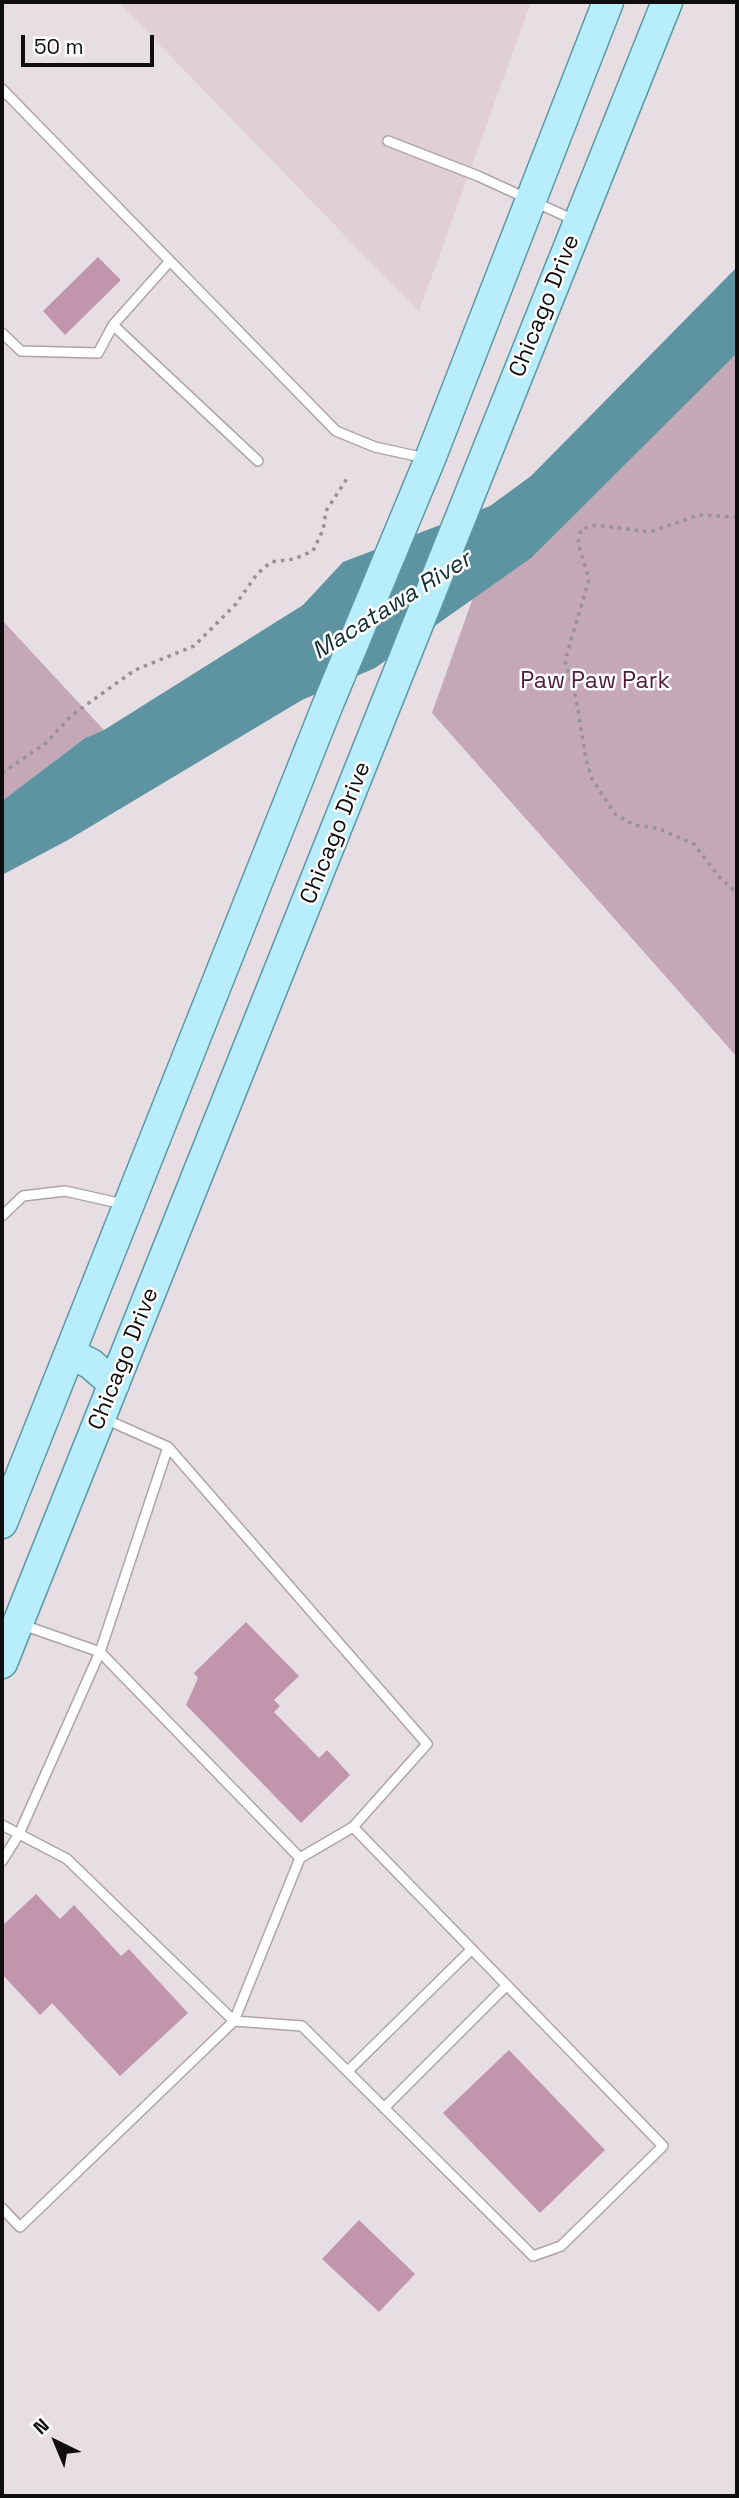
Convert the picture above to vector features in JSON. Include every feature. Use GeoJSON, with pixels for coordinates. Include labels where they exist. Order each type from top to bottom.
{"type":"FeatureCollection","features":[{"type":"Feature","properties":{"kind":"main road"},"geometry":{"type":"LineString","coordinates":[[2,1523],[326,709],[430,460],[608,2]]}},
{"type":"Feature","properties":{"kind":"main road","name":"Chicago Drive"},"geometry":{"type":"LineString","coordinates":[[2,1663],[667,2]]}},
{"type":"Feature","properties":{"kind":"main road"},"geometry":{"type":"LineString","coordinates":[[70,1353],[91,1364],[114,1384]]}},
{"type":"Feature","properties":{"kind":"lane"},"geometry":{"type":"LineString","coordinates":[[2,89],[336,431],[375,447],[430,460]]}},
{"type":"Feature","properties":{"kind":"lane"},"geometry":{"type":"LineString","coordinates":[[388,141],[478,176],[530,202],[579,222]]}},
{"type":"Feature","properties":{"kind":"lane"},"geometry":{"type":"LineString","coordinates":[[2,333],[21,351],[98,353],[113,325],[170,261]]}},
{"type":"Feature","properties":{"kind":"lane"},"geometry":{"type":"LineString","coordinates":[[113,325],[258,461]]}},
{"type":"Feature","properties":{"kind":"lane"},"geometry":{"type":"LineString","coordinates":[[2,1216],[23,1196],[65,1191],[129,1206]]}},
{"type":"Feature","properties":{"kind":"lane"},"geometry":{"type":"LineString","coordinates":[[2,2208],[20,2227],[234,2021],[300,1858],[353,1827],[427,1744],[168,1447],[101,1417]]}},
{"type":"Feature","properties":{"kind":"lane"},"geometry":{"type":"LineString","coordinates":[[2,1861],[19,1834],[100,1652],[168,1447]]}},
{"type":"Feature","properties":{"kind":"lane"},"geometry":{"type":"LineString","coordinates":[[18,1623],[100,1652],[300,1858]]}},
{"type":"Feature","properties":{"kind":"lane"},"geometry":{"type":"LineString","coordinates":[[2,1825],[68,1859],[234,2021],[302,2026],[533,2256],[561,2246],[663,2146],[353,1827]]}},
{"type":"Feature","properties":{"kind":"lane"},"geometry":{"type":"LineString","coordinates":[[348,2071],[472,1949]]}},
{"type":"Feature","properties":{"kind":"lane"},"geometry":{"type":"LineString","coordinates":[[384,2108],[507,1986]]}},
{"type":"Feature","properties":{"kind":"path"},"geometry":{"type":"LineString","coordinates":[[2,773],[46,743],[72,715],[135,670],[194,646],[236,604],[257,574],[271,562],[294,559],[313,551],[323,530],[326,511],[348,477]]}},
{"type":"Feature","properties":{"kind":"path"},"geometry":{"type":"LineString","coordinates":[[737,517],[698,515],[666,529],[650,532],[596,525],[580,529],[578,543],[589,579],[565,661],[576,698],[592,779],[615,814],[634,825],[657,828],[694,844],[720,878],[737,893]]}},
{"type":"Feature","properties":{"kind":"shaded area"},"geometry":{"type":"Polygon","coordinates":[[[118,2],[531,2],[419,312],[118,2]]]}},
{"type":"Feature","properties":{"kind":"green space","name":"Paw Paw Park"},"geometry":{"type":"Polygon","coordinates":[[[737,316],[737,1057],[432,713],[492,544],[737,316]]]}},
{"type":"Feature","properties":{"kind":"green space"},"geometry":{"type":"Polygon","coordinates":[[[2,620],[104,730],[85,738],[2,801],[2,620]]]}},
{"type":"Feature","properties":{"kind":"water","name":"Macatawa River"},"geometry":{"type":"Polygon","coordinates":[[[737,267],[737,353],[531,558],[375,668],[302,700],[68,840],[2,875],[2,801],[85,738],[104,730],[303,605],[343,562],[490,506],[531,476],[737,267]]]}},
{"type":"Feature","properties":{"kind":"building"},"geometry":{"type":"Polygon","coordinates":[[[98,257],[121,280],[65,335],[43,311],[98,257]]]}},
{"type":"Feature","properties":{"kind":"building"},"geometry":{"type":"Polygon","coordinates":[[[246,1622],[299,1676],[274,1700],[280,1706],[274,1712],[319,1758],[327,1750],[350,1775],[301,1823],[186,1705],[198,1678],[194,1673],[246,1622]]]}},
{"type":"Feature","properties":{"kind":"building"},"geometry":{"type":"Polygon","coordinates":[[[36,1894],[60,1919],[74,1905],[121,1956],[129,1949],[188,2013],[120,2076],[52,2003],[40,2015],[2,1974],[2,1926],[36,1894]]]}},
{"type":"Feature","properties":{"kind":"building"},"geometry":{"type":"Polygon","coordinates":[[[509,2050],[605,2150],[540,2213],[443,2113],[509,2050]]]}},
{"type":"Feature","properties":{"kind":"building"},"geometry":{"type":"Polygon","coordinates":[[[359,2220],[415,2274],[379,2312],[322,2259],[359,2220]]]}}]}
